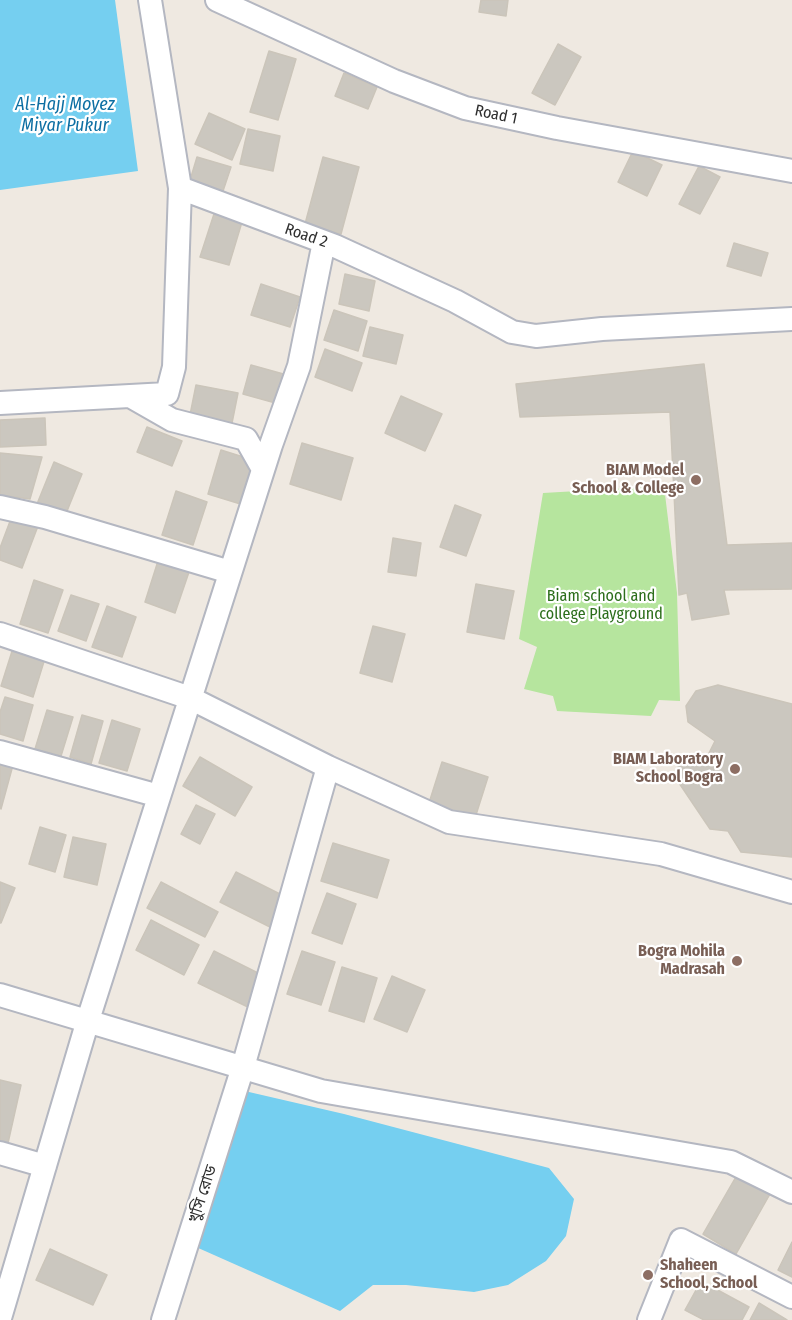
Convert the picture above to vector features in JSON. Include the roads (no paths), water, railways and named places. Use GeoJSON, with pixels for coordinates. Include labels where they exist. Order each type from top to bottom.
{"type":"FeatureCollection","features":[{"type":"Feature","properties":{"kind":"street"},"geometry":{"type":"LineString","coordinates":[[0,403],[167,394],[174,367],[180,188],[150,0]]}},
{"type":"Feature","properties":{"kind":"street","name":"Road 1"},"geometry":{"type":"LineString","coordinates":[[218,0],[394,81],[465,108],[557,128],[792,171]]}},
{"type":"Feature","properties":{"kind":"street","name":"Road 2"},"geometry":{"type":"LineString","coordinates":[[180,188],[324,242],[455,301],[512,332],[536,336],[602,329],[792,319]]}},
{"type":"Feature","properties":{"kind":"street"},"geometry":{"type":"LineString","coordinates":[[0,1318],[88,1020],[263,469],[299,366],[324,242]]}},
{"type":"Feature","properties":{"kind":"street"},"geometry":{"type":"LineString","coordinates":[[130,396],[172,420],[246,439],[263,469]]}},
{"type":"Feature","properties":{"kind":"street"},"geometry":{"type":"LineString","coordinates":[[0,507],[45,517],[230,572]]}},
{"type":"Feature","properties":{"kind":"street"},"geometry":{"type":"LineString","coordinates":[[0,634],[190,698],[328,767],[449,822],[661,854],[792,892]]}},
{"type":"Feature","properties":{"kind":"street"},"geometry":{"type":"LineString","coordinates":[[0,752],[159,796]]}},
{"type":"Feature","properties":{"kind":"street","name":"খুসি রোড"},"geometry":{"type":"LineString","coordinates":[[163,1320],[243,1068],[328,767]]}},
{"type":"Feature","properties":{"kind":"street"},"geometry":{"type":"LineString","coordinates":[[0,995],[321,1091],[731,1162],[792,1192]]}},
{"type":"Feature","properties":{"kind":"street"},"geometry":{"type":"LineString","coordinates":[[0,1153],[45,1166]]}},
{"type":"Feature","properties":{"kind":"street"},"geometry":{"type":"LineString","coordinates":[[649,1320],[681,1240],[792,1297]]}},
{"type":"Feature","properties":{"kind":"water","name":"Al-Hajj Moyez Miyar Pukur"},"geometry":{"type":"Polygon","coordinates":[[[0,0],[115,0],[138,171],[0,190],[0,0]]]}},
{"type":"Feature","properties":{"kind":"water"},"geometry":{"type":"Polygon","coordinates":[[[236,1089],[344,1114],[549,1168],[574,1199],[566,1236],[546,1261],[508,1285],[474,1292],[406,1285],[373,1285],[340,1311],[187,1243],[236,1089]]]}},
{"type":"Feature","properties":{"kind":"place","name":"BIAM Model School & College"},"geometry":{"type":"Point","coordinates":[696,480]}},
{"type":"Feature","properties":{"kind":"place","name":"BIAM Laboratory School Bogra"},"geometry":{"type":"Point","coordinates":[735,769]}},
{"type":"Feature","properties":{"kind":"place","name":"Bogra Mohila Madrasah"},"geometry":{"type":"Point","coordinates":[737,961]}},
{"type":"Feature","properties":{"kind":"place","name":"Shaheen School, School"},"geometry":{"type":"Point","coordinates":[648,1275]}},
{"type":"Feature","properties":{"kind":"park label","name":"Biam school and college Playground"},"geometry":{"type":"Point","coordinates":[601,606]}}]}
